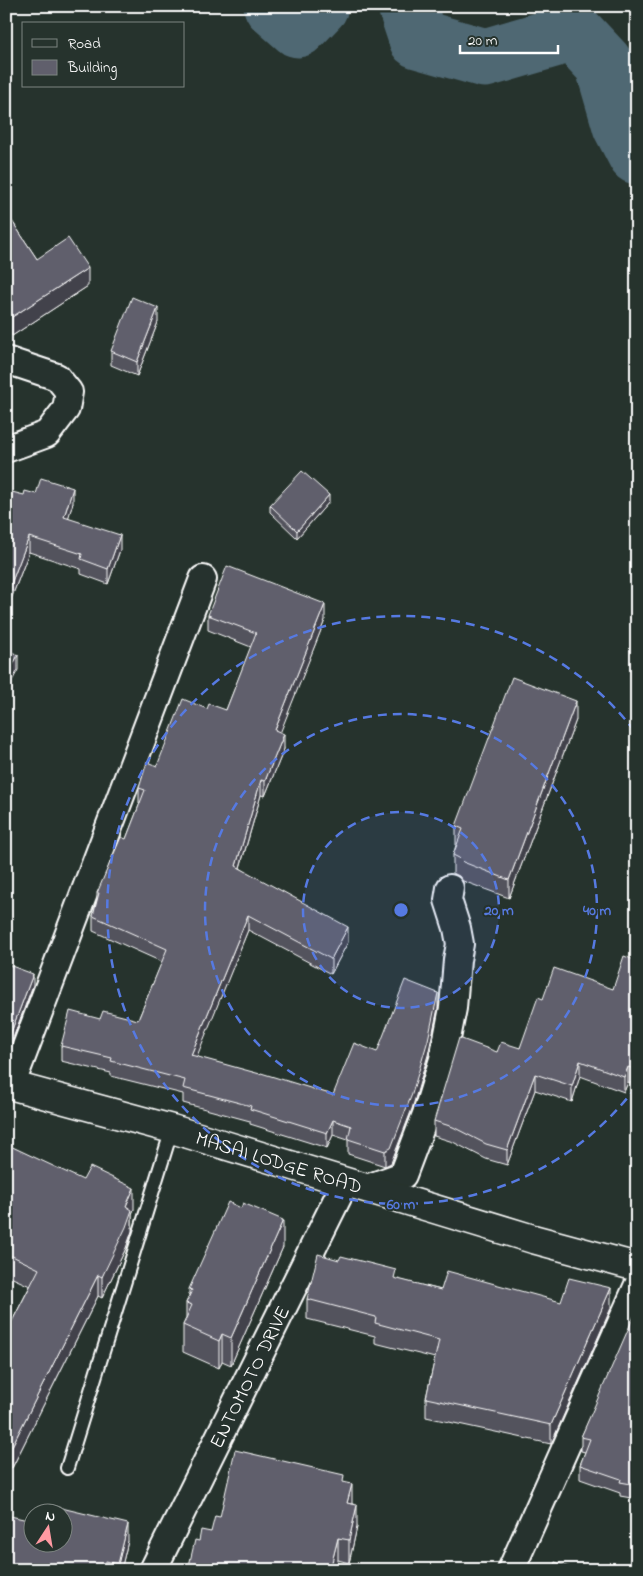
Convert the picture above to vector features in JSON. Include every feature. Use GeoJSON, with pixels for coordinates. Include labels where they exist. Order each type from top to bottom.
{"type":"FeatureCollection","features":[{"type":"Feature","properties":{"kind":"street"},"geometry":{"type":"LineString","coordinates":[[6,360],[57,377],[68,392],[66,409],[47,434],[6,449]]}},
{"type":"Feature","properties":{"kind":"street"},"geometry":{"type":"LineString","coordinates":[[9,1085],[203,579]]}},
{"type":"Feature","properties":{"kind":"street"},"geometry":{"type":"LineString","coordinates":[[356,1185],[402,1175],[426,1114],[443,1059],[453,1008],[460,944],[448,900],[450,888]]}},
{"type":"Feature","properties":{"kind":"street","name":"MASAI LODGE ROAD"},"geometry":{"type":"LineString","coordinates":[[9,1085],[172,1129],[533,1239],[637,1267]]}},
{"type":"Feature","properties":{"kind":"street","name":"ENTOMOTO DRIVE"},"geometry":{"type":"LineString","coordinates":[[152,1570],[356,1185]]}},
{"type":"Feature","properties":{"kind":"street"},"geometry":{"type":"LineString","coordinates":[[511,1570],[637,1287]]}},
{"type":"Feature","properties":{"kind":"lane"},"geometry":{"type":"LineString","coordinates":[[67,1468],[172,1129]]}},
{"type":"Feature","properties":{"kind":"building"},"geometry":{"type":"Polygon","coordinates":[[[6,212],[37,259],[68,238],[88,268],[12,317],[6,308],[6,212]]]}},
{"type":"Feature","properties":{"kind":"building"},"geometry":{"type":"Polygon","coordinates":[[[132,297],[158,308],[137,362],[111,351],[132,297]]]}},
{"type":"Feature","properties":{"kind":"building"},"geometry":{"type":"Polygon","coordinates":[[[302,471],[329,495],[297,531],[270,505],[302,471]]]}},
{"type":"Feature","properties":{"kind":"building"},"geometry":{"type":"Polygon","coordinates":[[[41,478],[73,488],[64,517],[120,535],[108,569],[81,559],[82,554],[29,537],[6,597],[6,511],[12,492],[24,495],[25,491],[36,494],[41,478]]]}},
{"type":"Feature","properties":{"kind":"building"},"geometry":{"type":"Polygon","coordinates":[[[227,566],[325,604],[275,730],[284,734],[265,781],[261,780],[236,866],[348,927],[331,959],[248,915],[191,1055],[261,1073],[333,1095],[354,1043],[377,1052],[405,980],[438,993],[428,1040],[412,1094],[391,1148],[385,1151],[348,1139],[351,1126],[333,1120],[327,1133],[250,1109],[251,1106],[183,1088],[185,1080],[111,1061],[112,1058],[61,1046],[70,1011],[100,1019],[103,1011],[138,1020],[167,949],[93,916],[99,893],[97,893],[121,837],[126,839],[145,790],[139,788],[147,762],[157,766],[183,699],[207,709],[209,704],[226,710],[256,633],[208,615],[227,566]]]}},
{"type":"Feature","properties":{"kind":"building"},"geometry":{"type":"Polygon","coordinates":[[[637,619],[637,630],[633,628],[637,619]]]}},
{"type":"Feature","properties":{"kind":"building"},"geometry":{"type":"Polygon","coordinates":[[[6,649],[18,655],[6,678],[6,649]]]}},
{"type":"Feature","properties":{"kind":"building"},"geometry":{"type":"Polygon","coordinates":[[[512,677],[576,701],[509,880],[463,862],[453,855],[463,829],[456,826],[512,677]]]}},
{"type":"Feature","properties":{"kind":"building"},"geometry":{"type":"Polygon","coordinates":[[[624,956],[637,961],[637,1070],[628,1067],[624,1077],[580,1061],[572,1086],[535,1074],[507,1150],[486,1144],[453,1127],[434,1121],[459,1038],[497,1052],[501,1042],[520,1048],[538,997],[543,999],[554,968],[613,989],[624,956]]]}},
{"type":"Feature","properties":{"kind":"building"},"geometry":{"type":"Polygon","coordinates":[[[6,964],[33,974],[7,1043],[6,1042],[6,964]]]}},
{"type":"Feature","properties":{"kind":"building"},"geometry":{"type":"Polygon","coordinates":[[[6,1144],[83,1180],[90,1167],[134,1188],[126,1206],[132,1210],[126,1227],[102,1277],[98,1275],[12,1446],[6,1444],[6,1333],[39,1269],[6,1253],[6,1144]]]}},
{"type":"Feature","properties":{"kind":"building"},"geometry":{"type":"Polygon","coordinates":[[[228,1202],[241,1208],[243,1203],[283,1220],[231,1338],[222,1334],[219,1341],[183,1325],[192,1305],[186,1303],[192,1290],[189,1289],[228,1202]]]}},
{"type":"Feature","properties":{"kind":"building"},"geometry":{"type":"Polygon","coordinates":[[[318,1254],[339,1260],[341,1256],[396,1270],[394,1278],[441,1290],[447,1271],[561,1302],[569,1278],[611,1288],[551,1425],[426,1398],[439,1340],[375,1323],[376,1317],[307,1299],[318,1254]]]}},
{"type":"Feature","properties":{"kind":"building"},"geometry":{"type":"Polygon","coordinates":[[[634,1316],[637,1317],[637,1485],[620,1482],[621,1479],[580,1465],[590,1439],[581,1437],[634,1316]]]}},
{"type":"Feature","properties":{"kind":"building"},"geometry":{"type":"Polygon","coordinates":[[[235,1450],[344,1475],[343,1482],[352,1484],[347,1503],[357,1505],[349,1540],[338,1538],[330,1570],[188,1570],[195,1540],[199,1541],[201,1530],[211,1532],[215,1516],[220,1517],[235,1450]]]}},
{"type":"Feature","properties":{"kind":"building"},"geometry":{"type":"Polygon","coordinates":[[[72,1511],[128,1524],[118,1564],[106,1561],[104,1570],[6,1570],[6,1515],[22,1519],[22,1554],[72,1554],[72,1511]]]}},
{"type":"Feature","properties":{"kind":"building"},"geometry":{"type":"Polygon","coordinates":[[[637,1535],[637,1570],[627,1570],[637,1535]]]}},
{"type":"Feature","properties":{"kind":"building"},"geometry":{"type":"Polygon","coordinates":[[[555,1562],[577,1570],[552,1570],[555,1562]]]}},
{"type":"Feature","properties":{"kind":"waterway"},"geometry":{"type":"LineString","coordinates":[[273,6],[298,28],[319,6]]}},
{"type":"Feature","properties":{"kind":"waterway"},"geometry":{"type":"LineString","coordinates":[[407,6],[418,39],[485,58],[574,32],[604,64],[622,126],[637,155]]}}]}
